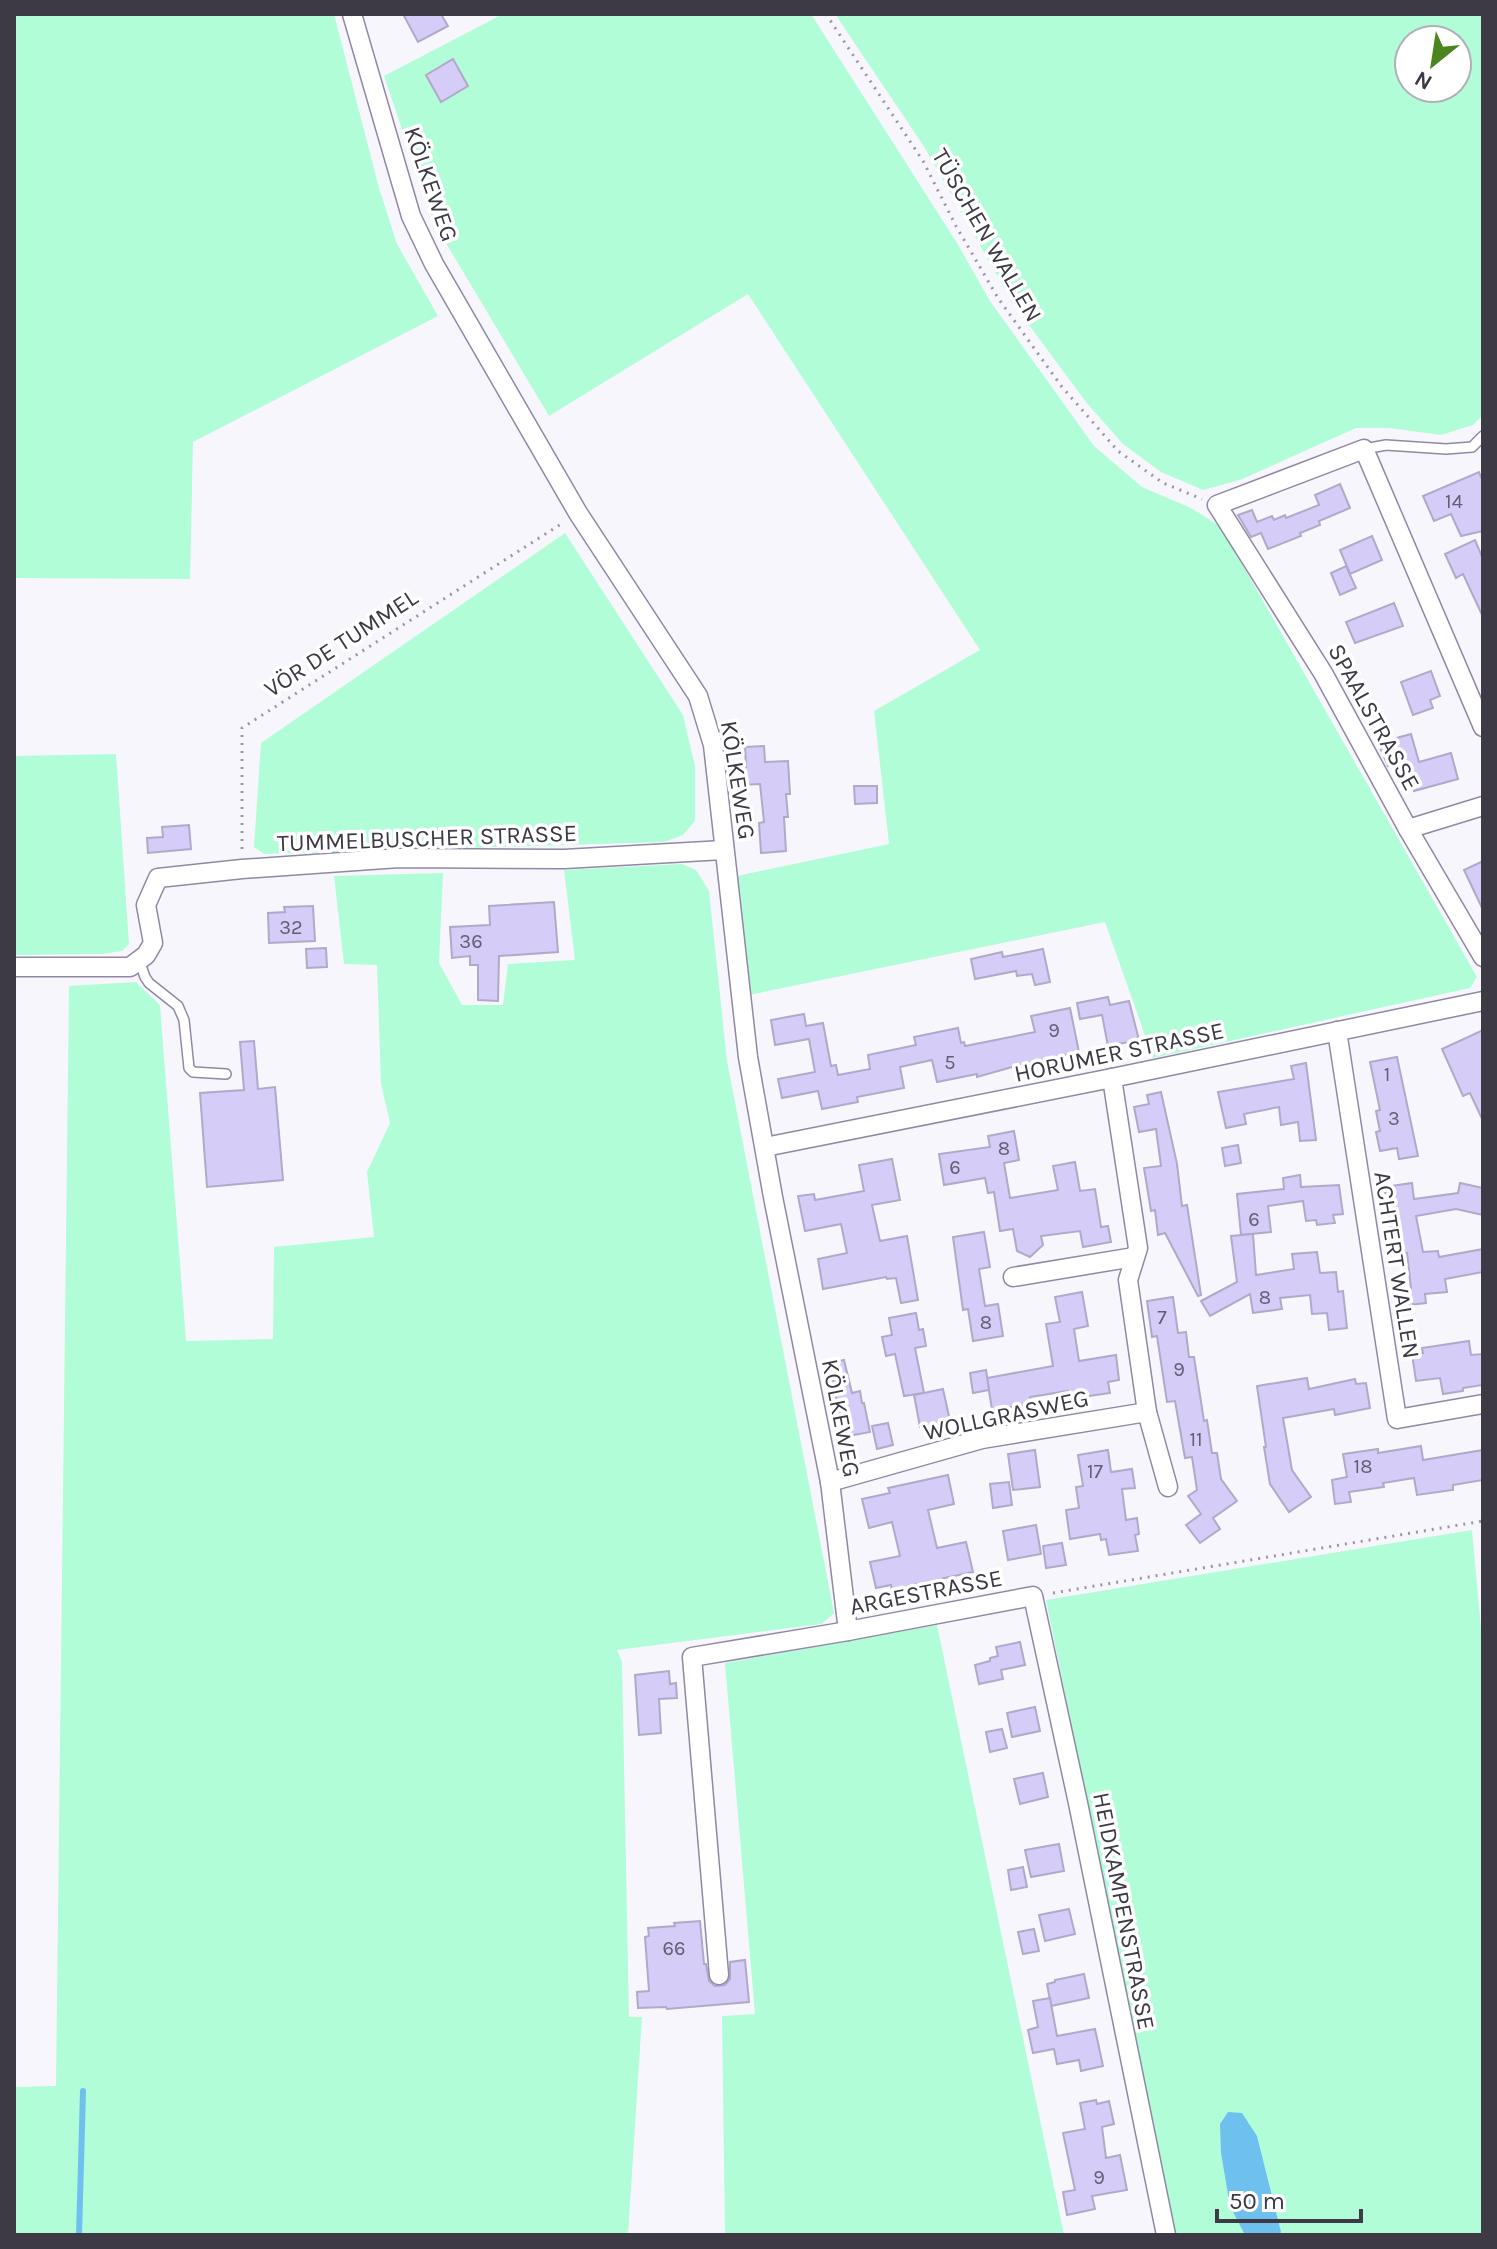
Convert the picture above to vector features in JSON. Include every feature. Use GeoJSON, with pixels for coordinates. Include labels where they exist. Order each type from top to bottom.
{"type":"FeatureCollection","features":[{"type":"Feature","properties":{"kind":"street","name":"KÖLKEWEG"},"geometry":{"type":"LineString","coordinates":[[352,14],[411,216],[434,264],[578,513],[698,696],[713,745],[748,1057],[830,1482],[848,1631]]}},
{"type":"Feature","properties":{"kind":"street"},"geometry":{"type":"LineString","coordinates":[[1217,505],[1364,449],[1483,727]]}},
{"type":"Feature","properties":{"kind":"street","name":"SPAALSTRASSE"},"geometry":{"type":"LineString","coordinates":[[1217,505],[1323,673],[1408,829],[1483,957]]}},
{"type":"Feature","properties":{"kind":"street"},"geometry":{"type":"LineString","coordinates":[[1408,829],[1483,806]]}},
{"type":"Feature","properties":{"kind":"street","name":"TUMMELBUSCHER STRASSE"},"geometry":{"type":"LineString","coordinates":[[139,960],[153,943],[146,905],[158,878],[399,858],[564,859],[724,850]]}},
{"type":"Feature","properties":{"kind":"street"},"geometry":{"type":"LineString","coordinates":[[14,967],[130,967],[139,960]]}},
{"type":"Feature","properties":{"kind":"street","name":"HORUMER STRASSE"},"geometry":{"type":"LineString","coordinates":[[765,1147],[1483,1001]]}},
{"type":"Feature","properties":{"kind":"street","name":"ACHTERT WALLEN"},"geometry":{"type":"LineString","coordinates":[[1337,1031],[1397,1419],[1483,1404]]}},
{"type":"Feature","properties":{"kind":"street"},"geometry":{"type":"LineString","coordinates":[[1112,1078],[1138,1248],[1128,1280],[1147,1412],[1168,1487]]}},
{"type":"Feature","properties":{"kind":"street"},"geometry":{"type":"LineString","coordinates":[[1013,1277],[1134,1257]]}},
{"type":"Feature","properties":{"kind":"street","name":"WOLLGRASWEG"},"geometry":{"type":"LineString","coordinates":[[830,1482],[982,1439],[1147,1412]]}},
{"type":"Feature","properties":{"kind":"street","name":"ARGESTRASSE"},"geometry":{"type":"LineString","coordinates":[[719,1975],[692,1657],[1033,1596]]}},
{"type":"Feature","properties":{"kind":"street","name":"HEIDKAMPENSTRASSE"},"geometry":{"type":"LineString","coordinates":[[1033,1596],[1166,2235]]}},
{"type":"Feature","properties":{"kind":"lane"},"geometry":{"type":"LineString","coordinates":[[1364,449],[1386,445],[1446,449],[1472,447],[1483,436]]}},
{"type":"Feature","properties":{"kind":"lane"},"geometry":{"type":"LineString","coordinates":[[139,960],[149,983],[178,1006],[184,1020],[189,1068],[193,1072],[226,1074]]}},
{"type":"Feature","properties":{"kind":"path","name":"TÜSCHEN WALLEN"},"geometry":{"type":"LineString","coordinates":[[826,14],[923,161],[998,298],[1062,387],[1118,451],[1163,483],[1217,505]]}},
{"type":"Feature","properties":{"kind":"path","name":"VÖR DE TUMMEL"},"geometry":{"type":"LineString","coordinates":[[242,869],[242,728],[578,513]]}},
{"type":"Feature","properties":{"kind":"path","name":"ARGESTRASSE"},"geometry":{"type":"LineString","coordinates":[[1033,1596],[1483,1521]]}},
{"type":"Feature","properties":{"kind":"green space"},"geometry":{"type":"Polygon","coordinates":[[[14,14],[334,14],[379,188],[397,244],[438,316],[193,442],[190,579],[14,578],[14,14]]]}},
{"type":"Feature","properties":{"kind":"green space"},"geometry":{"type":"Polygon","coordinates":[[[503,14],[811,14],[957,243],[990,301],[1094,446],[1142,487],[1191,508],[1221,527],[1477,977],[1470,988],[1153,1058],[1105,922],[749,995],[737,876],[889,844],[874,711],[980,650],[748,294],[549,416],[434,223],[384,76],[503,14]]]}},
{"type":"Feature","properties":{"kind":"green space"},"geometry":{"type":"Polygon","coordinates":[[[835,14],[1483,14],[1483,415],[1473,425],[1441,435],[1389,428],[1356,428],[1240,480],[1203,490],[1161,472],[1123,444],[1086,402],[1012,302],[925,148],[835,14]]]}},
{"type":"Feature","properties":{"kind":"green space"},"geometry":{"type":"Polygon","coordinates":[[[565,533],[683,715],[695,766],[695,821],[683,835],[664,842],[264,854],[254,847],[261,743],[565,533]]]}},
{"type":"Feature","properties":{"kind":"green space"},"geometry":{"type":"Polygon","coordinates":[[[116,754],[129,944],[122,951],[102,954],[14,955],[14,756],[116,754]]]}},
{"type":"Feature","properties":{"kind":"green space"},"geometry":{"type":"Polygon","coordinates":[[[682,864],[696,870],[709,891],[727,1061],[834,1613],[822,1624],[617,1650],[622,1662],[629,2017],[642,2017],[628,2235],[14,2235],[14,2087],[56,2086],[69,986],[136,982],[160,1005],[186,1341],[273,1339],[274,1247],[374,1237],[367,1172],[390,1123],[381,1084],[377,965],[344,964],[334,876],[443,873],[439,963],[462,1005],[503,1005],[508,964],[575,960],[564,870],[682,864]]]}},
{"type":"Feature","properties":{"kind":"green space"},"geometry":{"type":"Polygon","coordinates":[[[1472,1530],[1483,1650],[1483,2235],[1175,2235],[1046,1600],[1472,1530]]]}},
{"type":"Feature","properties":{"kind":"green space"},"geometry":{"type":"Polygon","coordinates":[[[937,1625],[1064,2235],[725,2235],[722,2016],[755,2014],[725,1663],[937,1625]]]}},
{"type":"Feature","properties":{"kind":"water"},"geometry":{"type":"Polygon","coordinates":[[[1228,2112],[1242,2113],[1257,2136],[1281,2232],[1279,2235],[1245,2235],[1230,2206],[1221,2153],[1220,2124],[1228,2112]]]}},
{"type":"Feature","properties":{"kind":"building"},"geometry":{"type":"Polygon","coordinates":[[[403,14],[441,14],[448,26],[418,42],[403,14]]]}},
{"type":"Feature","properties":{"kind":"building"},"geometry":{"type":"Polygon","coordinates":[[[453,59],[468,86],[441,102],[426,75],[453,59]]]}},
{"type":"Feature","properties":{"kind":"building"},"geometry":{"type":"Polygon","coordinates":[[[1479,472],[1483,482],[1483,531],[1461,536],[1451,514],[1434,521],[1423,496],[1479,472]]]}},
{"type":"Feature","properties":{"kind":"building"},"geometry":{"type":"Polygon","coordinates":[[[1340,484],[1350,508],[1319,521],[1320,525],[1300,533],[1301,536],[1268,549],[1261,533],[1251,537],[1238,515],[1252,510],[1257,522],[1272,516],[1274,520],[1285,515],[1286,518],[1319,505],[1315,495],[1340,484]]]}},
{"type":"Feature","properties":{"kind":"building"},"geometry":{"type":"Polygon","coordinates":[[[1372,536],[1382,560],[1350,574],[1340,550],[1372,536]]]}},
{"type":"Feature","properties":{"kind":"building"},"geometry":{"type":"Polygon","coordinates":[[[1475,540],[1483,559],[1483,617],[1463,574],[1456,578],[1445,554],[1475,540]]]}},
{"type":"Feature","properties":{"kind":"building"},"geometry":{"type":"Polygon","coordinates":[[[1346,566],[1356,588],[1340,595],[1331,573],[1346,566]]]}},
{"type":"Feature","properties":{"kind":"building"},"geometry":{"type":"Polygon","coordinates":[[[1394,603],[1403,626],[1355,643],[1346,622],[1394,603]]]}},
{"type":"Feature","properties":{"kind":"building"},"geometry":{"type":"Polygon","coordinates":[[[1431,671],[1440,696],[1430,700],[1433,708],[1413,715],[1401,682],[1431,671]]]}},
{"type":"Feature","properties":{"kind":"building"},"geometry":{"type":"Polygon","coordinates":[[[1411,734],[1419,762],[1451,753],[1458,779],[1414,791],[1411,782],[1403,784],[1397,764],[1388,766],[1378,743],[1411,734]]]}},
{"type":"Feature","properties":{"kind":"building"},"geometry":{"type":"Polygon","coordinates":[[[764,746],[765,762],[788,761],[790,794],[786,794],[788,817],[784,817],[786,851],[761,853],[759,823],[764,822],[760,784],[741,785],[740,767],[746,767],[745,747],[764,746]]]}},
{"type":"Feature","properties":{"kind":"building"},"geometry":{"type":"Polygon","coordinates":[[[854,786],[877,786],[877,803],[855,804],[854,786]]]}},
{"type":"Feature","properties":{"kind":"building"},"geometry":{"type":"Polygon","coordinates":[[[189,825],[191,849],[148,853],[147,838],[163,837],[162,827],[189,825]]]}},
{"type":"Feature","properties":{"kind":"building"},"geometry":{"type":"Polygon","coordinates":[[[1483,861],[1483,910],[1464,870],[1483,861]]]}},
{"type":"Feature","properties":{"kind":"building"},"geometry":{"type":"Polygon","coordinates":[[[554,902],[558,952],[499,956],[498,1001],[478,1000],[478,965],[470,965],[470,956],[452,958],[450,927],[490,925],[489,906],[554,902]]]}},
{"type":"Feature","properties":{"kind":"building"},"geometry":{"type":"Polygon","coordinates":[[[313,906],[315,941],[269,943],[268,913],[285,912],[284,907],[313,906]]]}},
{"type":"Feature","properties":{"kind":"building"},"geometry":{"type":"Polygon","coordinates":[[[326,948],[327,967],[307,968],[306,949],[326,948]]]}},
{"type":"Feature","properties":{"kind":"building"},"geometry":{"type":"Polygon","coordinates":[[[1043,949],[1050,982],[1035,985],[1032,974],[1017,976],[1016,971],[975,979],[971,959],[1002,952],[1003,957],[1043,949]]]}},
{"type":"Feature","properties":{"kind":"building"},"geometry":{"type":"Polygon","coordinates":[[[1108,997],[1110,1005],[1129,1001],[1139,1040],[1108,1046],[1102,1015],[1080,1019],[1077,1003],[1108,997]]]}},
{"type":"Feature","properties":{"kind":"building"},"geometry":{"type":"Polygon","coordinates":[[[1070,1008],[1079,1052],[977,1077],[977,1074],[937,1082],[932,1060],[900,1067],[904,1088],[857,1097],[858,1102],[822,1109],[818,1091],[782,1098],[778,1079],[815,1072],[809,1039],[775,1045],[771,1020],[804,1014],[806,1026],[823,1023],[831,1066],[836,1065],[838,1075],[870,1069],[868,1055],[916,1045],[914,1037],[958,1028],[961,1043],[964,1042],[965,1046],[1035,1032],[1031,1016],[1070,1008]]]}},
{"type":"Feature","properties":{"kind":"building"},"geometry":{"type":"Polygon","coordinates":[[[1483,1030],[1483,1121],[1470,1093],[1463,1096],[1442,1049],[1483,1030]]]}},
{"type":"Feature","properties":{"kind":"building"},"geometry":{"type":"Polygon","coordinates":[[[254,1041],[258,1089],[275,1087],[283,1180],[207,1187],[200,1093],[244,1090],[240,1042],[254,1041]]]}},
{"type":"Feature","properties":{"kind":"building"},"geometry":{"type":"Polygon","coordinates":[[[1397,1057],[1418,1156],[1399,1159],[1397,1148],[1380,1151],[1376,1111],[1380,1110],[1370,1062],[1397,1057]]]}},
{"type":"Feature","properties":{"kind":"building"},"geometry":{"type":"Polygon","coordinates":[[[1306,1063],[1316,1140],[1300,1141],[1298,1122],[1281,1125],[1279,1107],[1244,1114],[1246,1124],[1226,1128],[1218,1092],[1294,1079],[1291,1066],[1306,1063]]]}},
{"type":"Feature","properties":{"kind":"building"},"geometry":{"type":"Polygon","coordinates":[[[1161,1092],[1177,1164],[1182,1206],[1187,1205],[1201,1295],[1198,1296],[1165,1233],[1158,1235],[1155,1210],[1151,1211],[1144,1168],[1161,1166],[1156,1129],[1139,1132],[1134,1107],[1149,1104],[1147,1095],[1161,1092]]]}},
{"type":"Feature","properties":{"kind":"building"},"geometry":{"type":"Polygon","coordinates":[[[1014,1131],[1019,1160],[1004,1163],[1010,1198],[1058,1190],[1053,1166],[1075,1162],[1080,1191],[1095,1189],[1101,1227],[1108,1226],[1111,1242],[1083,1247],[1080,1231],[1041,1236],[1043,1245],[1030,1257],[1017,1251],[1013,1229],[1000,1231],[994,1192],[988,1193],[985,1178],[944,1185],[939,1154],[990,1147],[988,1136],[1014,1131]]]}},
{"type":"Feature","properties":{"kind":"building"},"geometry":{"type":"Polygon","coordinates":[[[1238,1145],[1241,1163],[1225,1166],[1222,1148],[1238,1145]]]}},
{"type":"Feature","properties":{"kind":"building"},"geometry":{"type":"Polygon","coordinates":[[[892,1159],[900,1200],[872,1205],[880,1241],[907,1236],[918,1300],[901,1303],[896,1278],[886,1277],[823,1289],[818,1259],[847,1253],[841,1224],[805,1231],[798,1196],[814,1194],[815,1200],[864,1191],[859,1165],[892,1159]]]}},
{"type":"Feature","properties":{"kind":"building"},"geometry":{"type":"Polygon","coordinates":[[[1300,1175],[1301,1187],[1339,1185],[1343,1214],[1333,1215],[1335,1223],[1317,1225],[1316,1220],[1306,1221],[1303,1201],[1268,1206],[1271,1232],[1241,1235],[1237,1194],[1284,1189],[1283,1178],[1300,1175]]]}},
{"type":"Feature","properties":{"kind":"building"},"geometry":{"type":"Polygon","coordinates":[[[1412,1183],[1414,1199],[1458,1193],[1460,1183],[1483,1188],[1483,1215],[1456,1209],[1416,1216],[1423,1252],[1438,1251],[1439,1257],[1483,1249],[1483,1272],[1445,1279],[1447,1292],[1425,1294],[1426,1303],[1399,1306],[1398,1290],[1411,1289],[1407,1253],[1397,1255],[1384,1187],[1412,1183]]]}},
{"type":"Feature","properties":{"kind":"building"},"geometry":{"type":"Polygon","coordinates":[[[984,1232],[990,1267],[979,1269],[985,1306],[998,1304],[1003,1336],[973,1341],[968,1309],[963,1310],[953,1237],[984,1232]]]}},
{"type":"Feature","properties":{"kind":"building"},"geometry":{"type":"Polygon","coordinates":[[[1253,1234],[1256,1275],[1294,1269],[1292,1254],[1317,1252],[1320,1273],[1336,1272],[1338,1292],[1343,1291],[1347,1328],[1329,1330],[1327,1313],[1312,1314],[1310,1295],[1280,1298],[1282,1309],[1253,1313],[1250,1294],[1210,1316],[1201,1301],[1237,1282],[1231,1236],[1253,1234]]]}},
{"type":"Feature","properties":{"kind":"building"},"geometry":{"type":"Polygon","coordinates":[[[1082,1292],[1088,1326],[1074,1329],[1079,1361],[1116,1355],[1119,1380],[1108,1382],[1110,1393],[1069,1399],[1068,1391],[1030,1397],[1032,1404],[992,1410],[987,1378],[1053,1366],[1046,1324],[1060,1322],[1055,1297],[1082,1292]]]}},
{"type":"Feature","properties":{"kind":"building"},"geometry":{"type":"Polygon","coordinates":[[[1173,1297],[1178,1333],[1186,1332],[1189,1357],[1194,1357],[1212,1453],[1217,1453],[1221,1479],[1237,1501],[1213,1518],[1220,1529],[1200,1543],[1186,1525],[1201,1514],[1188,1496],[1197,1490],[1192,1457],[1185,1458],[1175,1401],[1167,1402],[1157,1336],[1152,1337],[1147,1301],[1173,1297]]]}},
{"type":"Feature","properties":{"kind":"building"},"geometry":{"type":"Polygon","coordinates":[[[916,1313],[926,1346],[915,1348],[924,1393],[904,1396],[895,1354],[886,1356],[882,1337],[892,1335],[889,1318],[916,1313]]]}},
{"type":"Feature","properties":{"kind":"building"},"geometry":{"type":"Polygon","coordinates":[[[1469,1341],[1471,1355],[1483,1354],[1483,1385],[1443,1394],[1440,1378],[1416,1381],[1412,1354],[1423,1353],[1422,1348],[1469,1341]]]}},
{"type":"Feature","properties":{"kind":"building"},"geometry":{"type":"Polygon","coordinates":[[[844,1360],[852,1393],[860,1391],[870,1432],[843,1437],[830,1363],[844,1360]]]}},
{"type":"Feature","properties":{"kind":"building"},"geometry":{"type":"Polygon","coordinates":[[[986,1370],[989,1390],[973,1393],[970,1373],[986,1370]]]}},
{"type":"Feature","properties":{"kind":"building"},"geometry":{"type":"Polygon","coordinates":[[[1307,1378],[1309,1389],[1355,1379],[1356,1384],[1366,1383],[1370,1408],[1335,1415],[1334,1409],[1283,1418],[1292,1470],[1311,1497],[1289,1512],[1270,1484],[1257,1386],[1307,1378]]]}},
{"type":"Feature","properties":{"kind":"building"},"geometry":{"type":"Polygon","coordinates":[[[943,1389],[950,1421],[920,1427],[914,1395],[943,1389]]]}},
{"type":"Feature","properties":{"kind":"building"},"geometry":{"type":"Polygon","coordinates":[[[888,1423],[893,1445],[877,1449],[872,1426],[888,1423]]]}},
{"type":"Feature","properties":{"kind":"building"},"geometry":{"type":"Polygon","coordinates":[[[1421,1446],[1423,1460],[1483,1450],[1483,1480],[1453,1485],[1453,1490],[1417,1495],[1414,1478],[1383,1483],[1384,1487],[1349,1492],[1351,1502],[1335,1504],[1332,1480],[1347,1477],[1343,1454],[1378,1449],[1378,1453],[1421,1446]]]}},
{"type":"Feature","properties":{"kind":"building"},"geometry":{"type":"Polygon","coordinates":[[[1035,1450],[1040,1487],[1013,1490],[1008,1454],[1035,1450]]]}},
{"type":"Feature","properties":{"kind":"building"},"geometry":{"type":"Polygon","coordinates":[[[1108,1450],[1111,1472],[1132,1469],[1135,1488],[1122,1489],[1126,1520],[1137,1518],[1139,1534],[1135,1535],[1138,1551],[1109,1555],[1106,1539],[1101,1540],[1100,1534],[1070,1539],[1066,1510],[1079,1508],[1076,1487],[1083,1486],[1078,1455],[1108,1450]]]}},
{"type":"Feature","properties":{"kind":"building"},"geometry":{"type":"Polygon","coordinates":[[[948,1475],[954,1504],[928,1510],[937,1548],[966,1542],[973,1572],[912,1585],[913,1591],[893,1595],[891,1585],[876,1588],[870,1562],[900,1556],[892,1522],[869,1528],[862,1499],[890,1493],[888,1488],[948,1475]]]}},
{"type":"Feature","properties":{"kind":"building"},"geometry":{"type":"Polygon","coordinates":[[[1009,1482],[1012,1505],[993,1508],[990,1484],[1009,1482]]]}},
{"type":"Feature","properties":{"kind":"building"},"geometry":{"type":"Polygon","coordinates":[[[1036,1525],[1041,1554],[1008,1560],[1003,1531],[1036,1525]]]}},
{"type":"Feature","properties":{"kind":"building"},"geometry":{"type":"Polygon","coordinates":[[[1062,1543],[1066,1565],[1046,1568],[1043,1546],[1062,1543]]]}},
{"type":"Feature","properties":{"kind":"building"},"geometry":{"type":"Polygon","coordinates":[[[1020,1642],[1025,1665],[1001,1670],[1003,1679],[979,1684],[975,1665],[998,1656],[996,1647],[1020,1642]]]}},
{"type":"Feature","properties":{"kind":"building"},"geometry":{"type":"Polygon","coordinates":[[[669,1671],[670,1684],[676,1683],[677,1698],[659,1699],[661,1733],[639,1735],[635,1675],[669,1671]]]}},
{"type":"Feature","properties":{"kind":"building"},"geometry":{"type":"Polygon","coordinates":[[[1035,1707],[1040,1731],[1012,1737],[1007,1713],[1035,1707]]]}},
{"type":"Feature","properties":{"kind":"building"},"geometry":{"type":"Polygon","coordinates":[[[1002,1729],[1007,1748],[990,1752],[986,1732],[1002,1729]]]}},
{"type":"Feature","properties":{"kind":"building"},"geometry":{"type":"Polygon","coordinates":[[[1043,1773],[1048,1797],[1020,1804],[1014,1779],[1043,1773]]]}},
{"type":"Feature","properties":{"kind":"building"},"geometry":{"type":"Polygon","coordinates":[[[1059,1844],[1064,1871],[1031,1877],[1025,1850],[1059,1844]]]}},
{"type":"Feature","properties":{"kind":"building"},"geometry":{"type":"Polygon","coordinates":[[[1023,1867],[1027,1887],[1011,1890],[1008,1870],[1023,1867]]]}},
{"type":"Feature","properties":{"kind":"building"},"geometry":{"type":"Polygon","coordinates":[[[1069,1909],[1075,1934],[1045,1941],[1039,1915],[1069,1909]]]}},
{"type":"Feature","properties":{"kind":"building"},"geometry":{"type":"Polygon","coordinates":[[[700,1921],[704,1964],[709,1981],[715,1986],[725,1985],[730,1979],[730,1962],[745,1960],[749,2002],[667,2009],[638,2008],[637,1992],[649,1991],[645,1937],[649,1936],[648,1928],[700,1921]]]}},
{"type":"Feature","properties":{"kind":"building"},"geometry":{"type":"Polygon","coordinates":[[[1034,1929],[1039,1951],[1023,1954],[1018,1932],[1034,1929]]]}},
{"type":"Feature","properties":{"kind":"building"},"geometry":{"type":"Polygon","coordinates":[[[1084,1974],[1089,1998],[1051,2006],[1047,1984],[1084,1974]]]}},
{"type":"Feature","properties":{"kind":"building"},"geometry":{"type":"Polygon","coordinates":[[[1050,1998],[1057,2036],[1095,2029],[1103,2066],[1081,2071],[1079,2060],[1057,2064],[1054,2049],[1033,2053],[1028,2030],[1038,2027],[1033,2001],[1050,1998]]]}},
{"type":"Feature","properties":{"kind":"building"},"geometry":{"type":"Polygon","coordinates":[[[1096,2100],[1097,2104],[1109,2101],[1114,2124],[1102,2127],[1106,2158],[1120,2155],[1127,2190],[1092,2196],[1095,2209],[1067,2215],[1063,2192],[1075,2190],[1063,2133],[1085,2129],[1080,2103],[1096,2100]]]}},
{"type":"Feature","properties":{"kind":"waterway"},"geometry":{"type":"LineString","coordinates":[[79,2235],[83,2091]]}}]}
